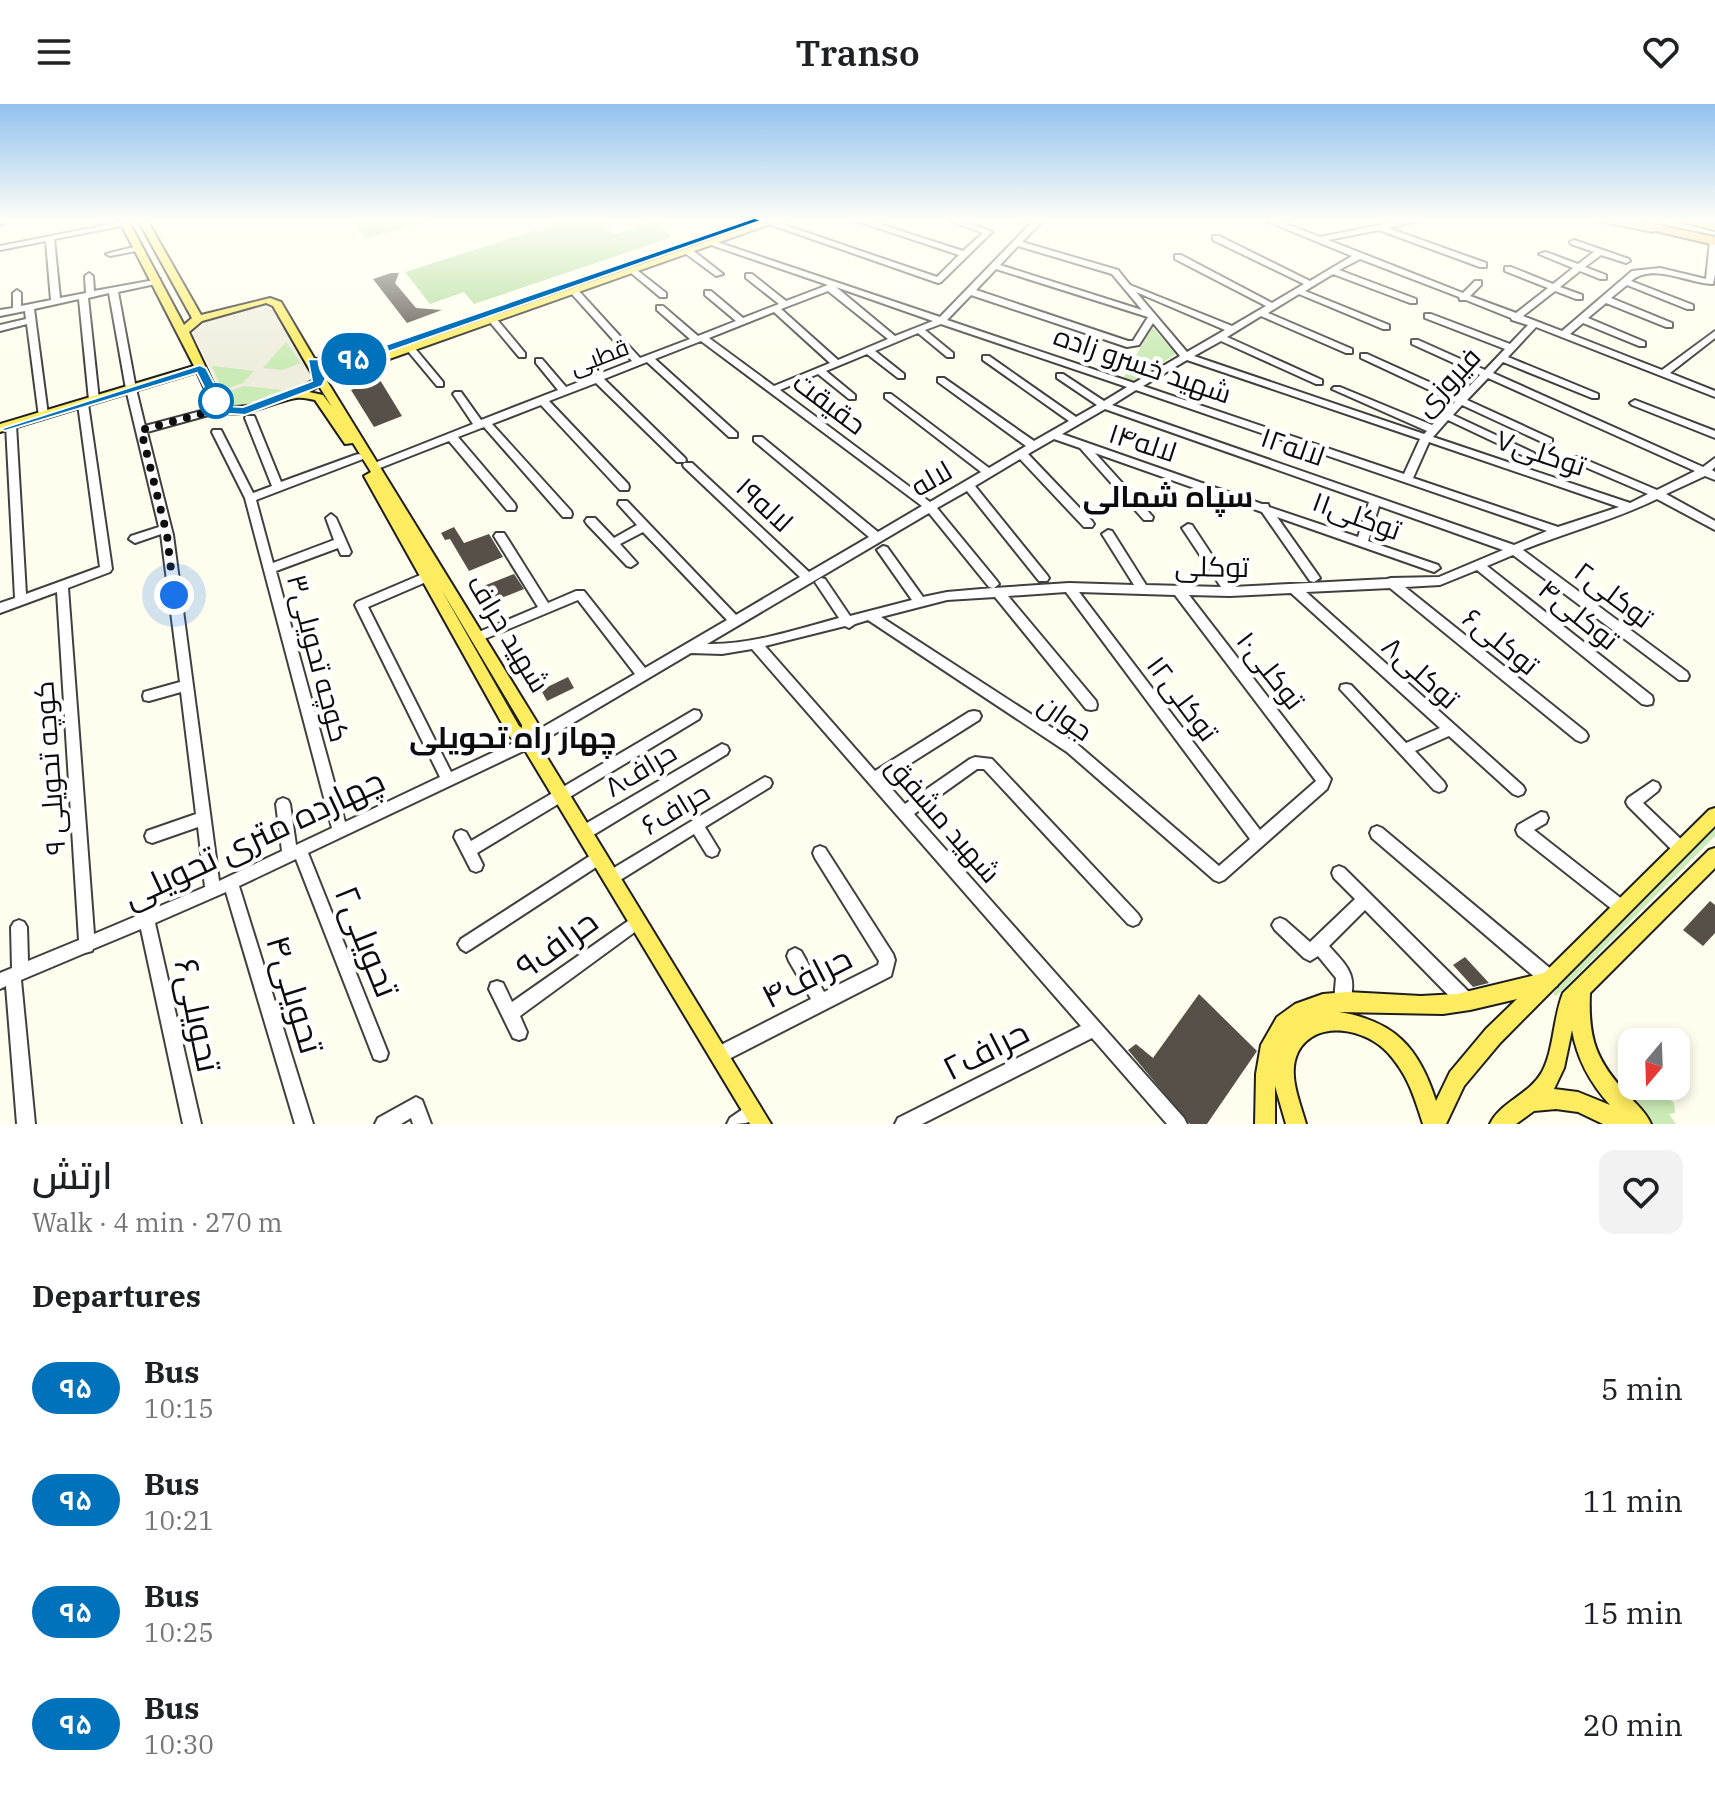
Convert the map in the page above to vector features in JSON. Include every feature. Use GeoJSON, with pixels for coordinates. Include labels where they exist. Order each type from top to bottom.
{"type":"FeatureCollection","features":[{"type":"Feature","properties":{"kind":"main road"},"geometry":{"type":"LineString","coordinates":[[149,268],[220,409],[238,412],[294,393],[346,366],[628,268]]}},
{"type":"Feature","properties":{"kind":"main road"},"geometry":{"type":"LineString","coordinates":[[169,268],[198,319],[188,324],[183,333]]}},
{"type":"Feature","properties":{"kind":"main road"},"geometry":{"type":"LineString","coordinates":[[313,361],[323,365],[346,366],[410,348],[539,300],[640,268]]}},
{"type":"Feature","properties":{"kind":"main road","name":"شهید حراف"},"geometry":{"type":"LineString","coordinates":[[198,319],[255,302],[275,302],[313,361],[336,413],[376,466],[478,637],[497,685]]}},
{"type":"Feature","properties":{"kind":"main road"},"geometry":{"type":"LineString","coordinates":[[6,427],[200,368]]}},
{"type":"Feature","properties":{"kind":"main road"},"geometry":{"type":"LineString","coordinates":[[294,393],[319,397],[336,413],[429,576],[497,685],[514,731],[529,742],[757,1117]]}},
{"type":"Feature","properties":{"kind":"main road"},"geometry":{"type":"LineString","coordinates":[[1434,1124],[1443,1102],[1463,1071],[1715,815]]}},
{"type":"Feature","properties":{"kind":"main road"},"geometry":{"type":"LineString","coordinates":[[1500,1124],[1545,1087],[1554,1067],[1561,1019],[1570,1000],[1715,856]]}},
{"type":"Feature","properties":{"kind":"main road"},"geometry":{"type":"LineString","coordinates":[[1265,1124],[1266,1068],[1278,1034],[1285,1022],[1310,1006],[1342,1001],[1404,1007],[1465,1000],[1551,980]]}},
{"type":"Feature","properties":{"kind":"main road"},"geometry":{"type":"LineString","coordinates":[[1581,987],[1579,1021],[1585,1051],[1602,1086],[1641,1124]]}},
{"type":"Feature","properties":{"kind":"main road"},"geometry":{"type":"LineString","coordinates":[[1296,1124],[1283,1087],[1287,1054],[1295,1036],[1310,1025],[1330,1020],[1353,1021],[1374,1029],[1398,1046],[1423,1080],[1434,1124]]}},
{"type":"Feature","properties":{"kind":"main road"},"geometry":{"type":"LineString","coordinates":[[1530,1101],[1563,1096],[1588,1105],[1621,1124]]}},
{"type":"Feature","properties":{"kind":"street"},"geometry":{"type":"LineString","coordinates":[[51,268],[56,302]]}},
{"type":"Feature","properties":{"kind":"street"},"geometry":{"type":"LineString","coordinates":[[710,268],[719,274]]}},
{"type":"Feature","properties":{"kind":"street","name":"شهید خسرو زاده"},"geometry":{"type":"LineString","coordinates":[[784,268],[1558,531]]}},
{"type":"Feature","properties":{"kind":"street"},"geometry":{"type":"LineString","coordinates":[[903,268],[938,280],[950,268]]}},
{"type":"Feature","properties":{"kind":"street"},"geometry":{"type":"LineString","coordinates":[[772,390],[942,320],[992,268]]}},
{"type":"Feature","properties":{"kind":"street"},"geometry":{"type":"LineString","coordinates":[[999,268],[1153,316]]}},
{"type":"Feature","properties":{"kind":"street"},"geometry":{"type":"LineString","coordinates":[[1096,268],[1117,274],[1186,357]]}},
{"type":"Feature","properties":{"kind":"street"},"geometry":{"type":"LineString","coordinates":[[1198,268],[1272,306]]}},
{"type":"Feature","properties":{"kind":"street"},"geometry":{"type":"LineString","coordinates":[[1276,268],[1310,284]]}},
{"type":"Feature","properties":{"kind":"street","name":"لاله"},"geometry":{"type":"LineString","coordinates":[[529,742],[735,621],[880,544],[930,507],[1339,268]]}},
{"type":"Feature","properties":{"kind":"street"},"geometry":{"type":"LineString","coordinates":[[1387,268],[1715,394]]}},
{"type":"Feature","properties":{"kind":"street"},"geometry":{"type":"LineString","coordinates":[[1577,268],[1603,277]]}},
{"type":"Feature","properties":{"kind":"street"},"geometry":{"type":"LineString","coordinates":[[1508,269],[1579,297]]}},
{"type":"Feature","properties":{"kind":"street"},"geometry":{"type":"LineString","coordinates":[[1515,318],[1580,269]]}},
{"type":"Feature","properties":{"kind":"street"},"geometry":{"type":"LineString","coordinates":[[633,270],[663,295]]}},
{"type":"Feature","properties":{"kind":"street"},"geometry":{"type":"LineString","coordinates":[[1333,271],[1413,301]]}},
{"type":"Feature","properties":{"kind":"street"},"geometry":{"type":"LineString","coordinates":[[1562,336],[1635,273],[1660,271],[1710,282],[1714,271]]}},
{"type":"Feature","properties":{"kind":"street"},"geometry":{"type":"LineString","coordinates":[[0,608],[104,571],[88,402],[86,295],[89,276]]}},
{"type":"Feature","properties":{"kind":"street"},"geometry":{"type":"LineString","coordinates":[[749,276],[837,364]]}},
{"type":"Feature","properties":{"kind":"street"},"geometry":{"type":"LineString","coordinates":[[0,313],[157,281]]}},
{"type":"Feature","properties":{"kind":"street"},"geometry":{"type":"LineString","coordinates":[[1625,281],[1690,307]]}},
{"type":"Feature","properties":{"kind":"street"},"geometry":{"type":"LineString","coordinates":[[1463,298],[1478,283]]}},
{"type":"Feature","properties":{"kind":"street"},"geometry":{"type":"LineString","coordinates":[[833,285],[895,340]]}},
{"type":"Feature","properties":{"kind":"street","name":"قطبی"},"geometry":{"type":"LineString","coordinates":[[376,466],[833,285]]}},
{"type":"Feature","properties":{"kind":"street"},"geometry":{"type":"LineString","coordinates":[[1119,306],[1130,288]]}},
{"type":"Feature","properties":{"kind":"street"},"geometry":{"type":"LineString","coordinates":[[1130,288],[1233,330]]}},
{"type":"Feature","properties":{"kind":"street"},"geometry":{"type":"LineString","coordinates":[[113,290],[131,389],[165,529],[213,891]]}},
{"type":"Feature","properties":{"kind":"street"},"geometry":{"type":"LineString","coordinates":[[574,291],[643,360],[733,435]]}},
{"type":"Feature","properties":{"kind":"street"},"geometry":{"type":"LineString","coordinates":[[969,291],[1127,344],[1136,343],[1153,316]]}},
{"type":"Feature","properties":{"kind":"street"},"geometry":{"type":"LineString","coordinates":[[1298,291],[1386,327]]}},
{"type":"Feature","properties":{"kind":"street"},"geometry":{"type":"LineString","coordinates":[[17,293],[17,309]]}},
{"type":"Feature","properties":{"kind":"street"},"geometry":{"type":"LineString","coordinates":[[708,293],[742,321]]}},
{"type":"Feature","properties":{"kind":"street"},"geometry":{"type":"LineString","coordinates":[[1605,299],[1669,325]]}},
{"type":"Feature","properties":{"kind":"street"},"geometry":{"type":"LineString","coordinates":[[29,307],[43,415]]}},
{"type":"Feature","properties":{"kind":"street","name":"حقیقت"},"geometry":{"type":"LineString","coordinates":[[660,308],[930,507],[1091,705]]}},
{"type":"Feature","properties":{"kind":"street"},"geometry":{"type":"LineString","coordinates":[[1261,313],[1349,351]]}},
{"type":"Feature","properties":{"kind":"street"},"geometry":{"type":"LineString","coordinates":[[1428,316],[1511,348]]}},
{"type":"Feature","properties":{"kind":"street"},"geometry":{"type":"LineString","coordinates":[[492,319],[522,355]]}},
{"type":"Feature","properties":{"kind":"street"},"geometry":{"type":"LineString","coordinates":[[1582,319],[1642,344]]}},
{"type":"Feature","properties":{"kind":"street"},"geometry":{"type":"LineString","coordinates":[[0,328],[31,320]]}},
{"type":"Feature","properties":{"kind":"street","name":"فیروزی"},"geometry":{"type":"LineString","coordinates":[[1407,479],[1431,441],[1434,430],[1533,325]]}},
{"type":"Feature","properties":{"kind":"street"},"geometry":{"type":"LineString","coordinates":[[919,330],[950,355]]}},
{"type":"Feature","properties":{"kind":"street"},"geometry":{"type":"LineString","coordinates":[[1663,374],[1715,334]]}},
{"type":"Feature","properties":{"kind":"street"},"geometry":{"type":"LineString","coordinates":[[1220,337],[1319,382]]}},
{"type":"Feature","properties":{"kind":"street"},"geometry":{"type":"LineString","coordinates":[[1415,342],[1710,473]]}},
{"type":"Feature","properties":{"kind":"street"},"geometry":{"type":"LineString","coordinates":[[410,348],[440,384]]}},
{"type":"Feature","properties":{"kind":"street"},"geometry":{"type":"LineString","coordinates":[[869,351],[901,376]]}},
{"type":"Feature","properties":{"kind":"street"},"geometry":{"type":"LineString","coordinates":[[1364,356],[1548,441]]}},
{"type":"Feature","properties":{"kind":"street","name":"۷توکلی"},"geometry":{"type":"LineString","coordinates":[[1186,357],[1631,507]]}},
{"type":"Feature","properties":{"kind":"street"},"geometry":{"type":"LineString","coordinates":[[986,358],[1076,421]]}},
{"type":"Feature","properties":{"kind":"street"},"geometry":{"type":"LineString","coordinates":[[1502,358],[1595,396]]}},
{"type":"Feature","properties":{"kind":"street"},"geometry":{"type":"LineString","coordinates":[[539,361],[564,391]]}},
{"type":"Feature","properties":{"kind":"street"},"geometry":{"type":"LineString","coordinates":[[820,371],[852,397]]}},
{"type":"Feature","properties":{"kind":"street","name":"لاله۱۲"},"geometry":{"type":"LineString","coordinates":[[1060,376],[1104,405],[1515,550]]}},
{"type":"Feature","properties":{"kind":"street","name":"لاله۱۹"},"geometry":{"type":"LineString","coordinates":[[597,378],[684,463],[815,580],[849,623]]}},
{"type":"Feature","properties":{"kind":"street"},"geometry":{"type":"LineString","coordinates":[[941,380],[1034,446]]}},
{"type":"Feature","properties":{"kind":"street"},"geometry":{"type":"LineString","coordinates":[[1337,389],[1434,430]]}},
{"type":"Feature","properties":{"kind":"street"},"geometry":{"type":"LineString","coordinates":[[458,394],[482,424],[567,514]]}},
{"type":"Feature","properties":{"kind":"street"},"geometry":{"type":"LineString","coordinates":[[888,396],[989,473]]}},
{"type":"Feature","properties":{"kind":"street"},"geometry":{"type":"LineString","coordinates":[[542,400],[624,487]]}},
{"type":"Feature","properties":{"kind":"street"},"geometry":{"type":"LineString","coordinates":[[1635,403],[1715,435]]}},
{"type":"Feature","properties":{"kind":"street"},"geometry":{"type":"LineString","coordinates":[[141,430],[220,409]]}},
{"type":"Feature","properties":{"kind":"street"},"geometry":{"type":"LineString","coordinates":[[1447,416],[1530,455]]}},
{"type":"Feature","properties":{"kind":"street"},"geometry":{"type":"LineString","coordinates":[[250,418],[278,487]]}},
{"type":"Feature","properties":{"kind":"street"},"geometry":{"type":"LineString","coordinates":[[6,427],[21,601]]}},
{"type":"Feature","properties":{"kind":"street","name":"کوچه تحویلی۳"},"geometry":{"type":"LineString","coordinates":[[217,432],[250,498],[340,830]]}},
{"type":"Feature","properties":{"kind":"street","name":"لاله۱۴"},"geometry":{"type":"LineString","coordinates":[[1053,435],[1264,507]]}},
{"type":"Feature","properties":{"kind":"street"},"geometry":{"type":"LineString","coordinates":[[451,436],[511,507]]}},
{"type":"Feature","properties":{"kind":"street"},"geometry":{"type":"LineString","coordinates":[[758,439],[880,544],[921,603]]}},
{"type":"Feature","properties":{"kind":"street"},"geometry":{"type":"LineString","coordinates":[[1082,447],[1148,517]]}},
{"type":"Feature","properties":{"kind":"street"},"geometry":{"type":"LineString","coordinates":[[1021,453],[1088,524]]}},
{"type":"Feature","properties":{"kind":"street"},"geometry":{"type":"LineString","coordinates":[[250,498],[359,457]]}},
{"type":"Feature","properties":{"kind":"street"},"geometry":{"type":"LineString","coordinates":[[1575,459],[1657,494],[1715,526]]}},
{"type":"Feature","properties":{"kind":"street","name":"توکلی"},"geometry":{"type":"LineString","coordinates":[[689,648],[722,649],[755,644],[849,623],[947,596],[996,588],[1142,588],[1230,592],[1440,581],[1558,531],[1631,507],[1710,473],[1715,461]]}},
{"type":"Feature","properties":{"kind":"street"},"geometry":{"type":"LineString","coordinates":[[968,485],[1043,578]]}},
{"type":"Feature","properties":{"kind":"street"},"geometry":{"type":"LineString","coordinates":[[1362,541],[1375,500]]}},
{"type":"Feature","properties":{"kind":"street"},"geometry":{"type":"LineString","coordinates":[[623,504],[735,621]]}},
{"type":"Feature","properties":{"kind":"street"},"geometry":{"type":"LineString","coordinates":[[1264,507],[1314,578]]}},
{"type":"Feature","properties":{"kind":"street","name":"توکلی۱۱"},"geometry":{"type":"LineString","coordinates":[[1264,507],[1434,568]]}},
{"type":"Feature","properties":{"kind":"street"},"geometry":{"type":"LineString","coordinates":[[271,568],[343,547],[331,518]]}},
{"type":"Feature","properties":{"kind":"street"},"geometry":{"type":"LineString","coordinates":[[591,521],[631,563]]}},
{"type":"Feature","properties":{"kind":"street"},"geometry":{"type":"LineString","coordinates":[[613,543],[643,527]]}},
{"type":"Feature","properties":{"kind":"street"},"geometry":{"type":"LineString","coordinates":[[1188,528],[1230,592]]}},
{"type":"Feature","properties":{"kind":"street"},"geometry":{"type":"LineString","coordinates":[[135,539],[165,529]]}},
{"type":"Feature","properties":{"kind":"street"},"geometry":{"type":"LineString","coordinates":[[1108,534],[1142,588]]}},
{"type":"Feature","properties":{"kind":"street"},"geometry":{"type":"LineString","coordinates":[[500,536],[545,608]]}},
{"type":"Feature","properties":{"kind":"street","name":"توکلی۲"},"geometry":{"type":"LineString","coordinates":[[1515,550],[1683,676]]}},
{"type":"Feature","properties":{"kind":"street","name":"توکلی۴"},"geometry":{"type":"LineString","coordinates":[[1480,566],[1647,700]]}},
{"type":"Feature","properties":{"kind":"street"},"geometry":{"type":"LineString","coordinates":[[429,576],[361,605],[448,779]]}},
{"type":"Feature","properties":{"kind":"street","name":"توکلی۶"},"geometry":{"type":"LineString","coordinates":[[1391,582],[1581,736]]}},
{"type":"Feature","properties":{"kind":"street","name":"کوچه تحویلی ۹"},"geometry":{"type":"LineString","coordinates":[[62,586],[87,946]]}},
{"type":"Feature","properties":{"kind":"street","name":"توکلی۱۲"},"geometry":{"type":"LineString","coordinates":[[1069,587],[1258,839]]}},
{"type":"Feature","properties":{"kind":"street","name":"توکلی۸"},"geometry":{"type":"LineString","coordinates":[[1294,589],[1518,790]]}},
{"type":"Feature","properties":{"kind":"street","name":"۱۰توکلی"},"geometry":{"type":"LineString","coordinates":[[1179,591],[1324,779],[1322,785],[1258,839]]}},
{"type":"Feature","properties":{"kind":"street"},"geometry":{"type":"LineString","coordinates":[[478,637],[580,594],[643,675]]}},
{"type":"Feature","properties":{"kind":"street","name":"جوان"},"geometry":{"type":"LineString","coordinates":[[872,617],[1072,748],[1219,875],[1258,839]]}},
{"type":"Feature","properties":{"kind":"street","name":"شهید مشفق"},"geometry":{"type":"LineString","coordinates":[[755,644],[1178,1124]]}},
{"type":"Feature","properties":{"kind":"street"},"geometry":{"type":"LineString","coordinates":[[149,696],[186,685]]}},
{"type":"Feature","properties":{"kind":"street"},"geometry":{"type":"LineString","coordinates":[[1346,689],[1439,786]]}},
{"type":"Feature","properties":{"kind":"street"},"geometry":{"type":"LineString","coordinates":[[476,865],[464,844],[560,793],[694,715]]}},
{"type":"Feature","properties":{"kind":"street"},"geometry":{"type":"LineString","coordinates":[[874,779],[974,716]]}},
{"type":"Feature","properties":{"kind":"street"},"geometry":{"type":"LineString","coordinates":[[1406,749],[1450,730]]}},
{"type":"Feature","properties":{"kind":"street","name":"چهارده متری تحویلی"},"geometry":{"type":"LineString","coordinates":[[11,976],[213,891],[529,742]]}},
{"type":"Feature","properties":{"kind":"street","name":"حراف۸"},"geometry":{"type":"LineString","coordinates":[[585,832],[722,750]]}},
{"type":"Feature","properties":{"kind":"street"},"geometry":{"type":"LineString","coordinates":[[904,813],[975,763],[987,763],[1133,919]]}},
{"type":"Feature","properties":{"kind":"street","name":"حراف۶"},"geometry":{"type":"LineString","coordinates":[[612,877],[765,783]]}},
{"type":"Feature","properties":{"kind":"street"},"geometry":{"type":"LineString","coordinates":[[1653,787],[1633,802],[1681,849]]}},
{"type":"Feature","properties":{"kind":"street","name":"تحویلی۲"},"geometry":{"type":"LineString","coordinates":[[283,804],[295,853],[380,1053]]}},
{"type":"Feature","properties":{"kind":"street"},"geometry":{"type":"LineString","coordinates":[[152,836],[204,818]]}},
{"type":"Feature","properties":{"kind":"street"},"geometry":{"type":"LineString","coordinates":[[1541,818],[1523,830],[1622,908]]}},
{"type":"Feature","properties":{"kind":"street"},"geometry":{"type":"LineString","coordinates":[[696,825],[712,850]]}},
{"type":"Feature","properties":{"kind":"street"},"geometry":{"type":"LineString","coordinates":[[1377,833],[1551,980]]}},
{"type":"Feature","properties":{"kind":"street","name":"حراف۴"},"geometry":{"type":"LineString","coordinates":[[719,1055],[885,970],[888,964],[820,853]]}},
{"type":"Feature","properties":{"kind":"street"},"geometry":{"type":"LineString","coordinates":[[466,944],[599,857]]}},
{"type":"Feature","properties":{"kind":"street"},"geometry":{"type":"LineString","coordinates":[[1339,873],[1465,1000]]}},
{"type":"Feature","properties":{"kind":"street","name":"تحویلی۴"},"geometry":{"type":"LineString","coordinates":[[230,882],[304,1124]]}},
{"type":"Feature","properties":{"kind":"street"},"geometry":{"type":"LineString","coordinates":[[1280,925],[1310,953],[1366,899]]}},
{"type":"Feature","properties":{"kind":"street","name":"تحویلی۶"},"geometry":{"type":"LineString","coordinates":[[147,919],[192,1124]]}},
{"type":"Feature","properties":{"kind":"street","name":"حراف۹"},"geometry":{"type":"LineString","coordinates":[[509,1014],[638,921]]}},
{"type":"Feature","properties":{"kind":"street"},"geometry":{"type":"LineString","coordinates":[[19,927],[11,976],[26,1124]]}},
{"type":"Feature","properties":{"kind":"street"},"geometry":{"type":"LineString","coordinates":[[1318,945],[1344,975],[1342,1001]]}},
{"type":"Feature","properties":{"kind":"street"},"geometry":{"type":"LineString","coordinates":[[795,956],[821,1002]]}},
{"type":"Feature","properties":{"kind":"street"},"geometry":{"type":"LineString","coordinates":[[497,989],[519,1032]]}},
{"type":"Feature","properties":{"kind":"street","name":"حراف۲"},"geometry":{"type":"LineString","coordinates":[[904,1124],[1093,1029]]}},
{"type":"Feature","properties":{"kind":"street"},"geometry":{"type":"LineString","coordinates":[[384,1124],[416,1106],[422,1124]]}},
{"type":"Feature","properties":{"kind":"street"},"geometry":{"type":"LineString","coordinates":[[736,1124],[757,1117]]}},
{"type":"Feature","properties":{"kind":"green space"},"geometry":{"type":"Polygon","coordinates":[[[419,268],[582,268],[474,304],[464,292],[430,304],[405,272],[419,268]]]}},
{"type":"Feature","properties":{"kind":"green space"},"geometry":{"type":"Polygon","coordinates":[[[256,305],[271,306],[312,377],[303,386],[235,408],[227,405],[192,327],[256,305]]]}},
{"type":"Feature","properties":{"kind":"green space"},"geometry":{"type":"Polygon","coordinates":[[[1152,327],[1176,354],[1134,381],[1124,377],[1152,327]]]}},
{"type":"Feature","properties":{"kind":"green space"},"geometry":{"type":"Polygon","coordinates":[[[1715,826],[1715,836],[1556,996],[1553,994],[1564,977],[1715,826]]]}},
{"type":"Feature","properties":{"kind":"green space"},"geometry":{"type":"Polygon","coordinates":[[[1633,1100],[1670,1100],[1674,1103],[1675,1113],[1669,1114],[1676,1124],[1648,1124],[1633,1100]]]}},
{"type":"Feature","properties":{"kind":"shaded area"},"geometry":{"type":"Polygon","coordinates":[[[256,305],[271,306],[312,377],[303,386],[243,407],[228,406],[191,329],[201,322],[256,305]],[[286,342],[263,368],[283,370],[301,363],[286,342]],[[212,367],[223,390],[243,383],[254,371],[212,367]],[[244,386],[224,393],[231,405],[243,405],[283,390],[244,386]]]}},
{"type":"Feature","properties":{"kind":"building"},"geometry":{"type":"Polygon","coordinates":[[[399,273],[395,283],[416,308],[442,310],[407,323],[373,279],[399,273]]]}},
{"type":"Feature","properties":{"kind":"building"},"geometry":{"type":"Polygon","coordinates":[[[380,380],[402,416],[374,427],[351,390],[380,380]]]}},
{"type":"Feature","properties":{"kind":"building"},"geometry":{"type":"Polygon","coordinates":[[[454,527],[464,543],[489,534],[503,557],[469,571],[450,539],[445,540],[441,533],[454,527]]]}},
{"type":"Feature","properties":{"kind":"building"},"geometry":{"type":"Polygon","coordinates":[[[514,574],[524,589],[489,603],[481,587],[514,574]]]}},
{"type":"Feature","properties":{"kind":"building"},"geometry":{"type":"Polygon","coordinates":[[[568,677],[574,688],[547,701],[541,690],[568,677]]]}},
{"type":"Feature","properties":{"kind":"building"},"geometry":{"type":"Polygon","coordinates":[[[1710,901],[1715,905],[1715,933],[1703,946],[1683,930],[1710,901]]]}},
{"type":"Feature","properties":{"kind":"building"},"geometry":{"type":"Polygon","coordinates":[[[1465,957],[1489,983],[1473,987],[1453,965],[1465,957]]]}},
{"type":"Feature","properties":{"kind":"building"},"geometry":{"type":"Polygon","coordinates":[[[1199,994],[1257,1051],[1207,1124],[1190,1124],[1128,1050],[1136,1044],[1153,1058],[1199,994]]]}},
{"type":"Feature","properties":{"kind":"bus line","name":"۹۵"},"geometry":{"type":"LineString","coordinates":[[0,429],[200,368],[221,410],[232,413],[245,411],[318,383],[320,373],[313,361],[323,365],[344,363],[621,268]]}},
{"type":"Feature","properties":{"kind":"district","name":"سپاه شمالی"},"geometry":{"type":"Point","coordinates":[1168,495]}},
{"type":"Feature","properties":{"kind":"district","name":"چهار راه تحویلی"},"geometry":{"type":"Point","coordinates":[513,736]}},
{"type":"Feature","properties":{"kind":"route"},"geometry":{"type":"LineString","coordinates":[[174,595],[167,535],[141,430],[220,409],[216,401]]}}]}
